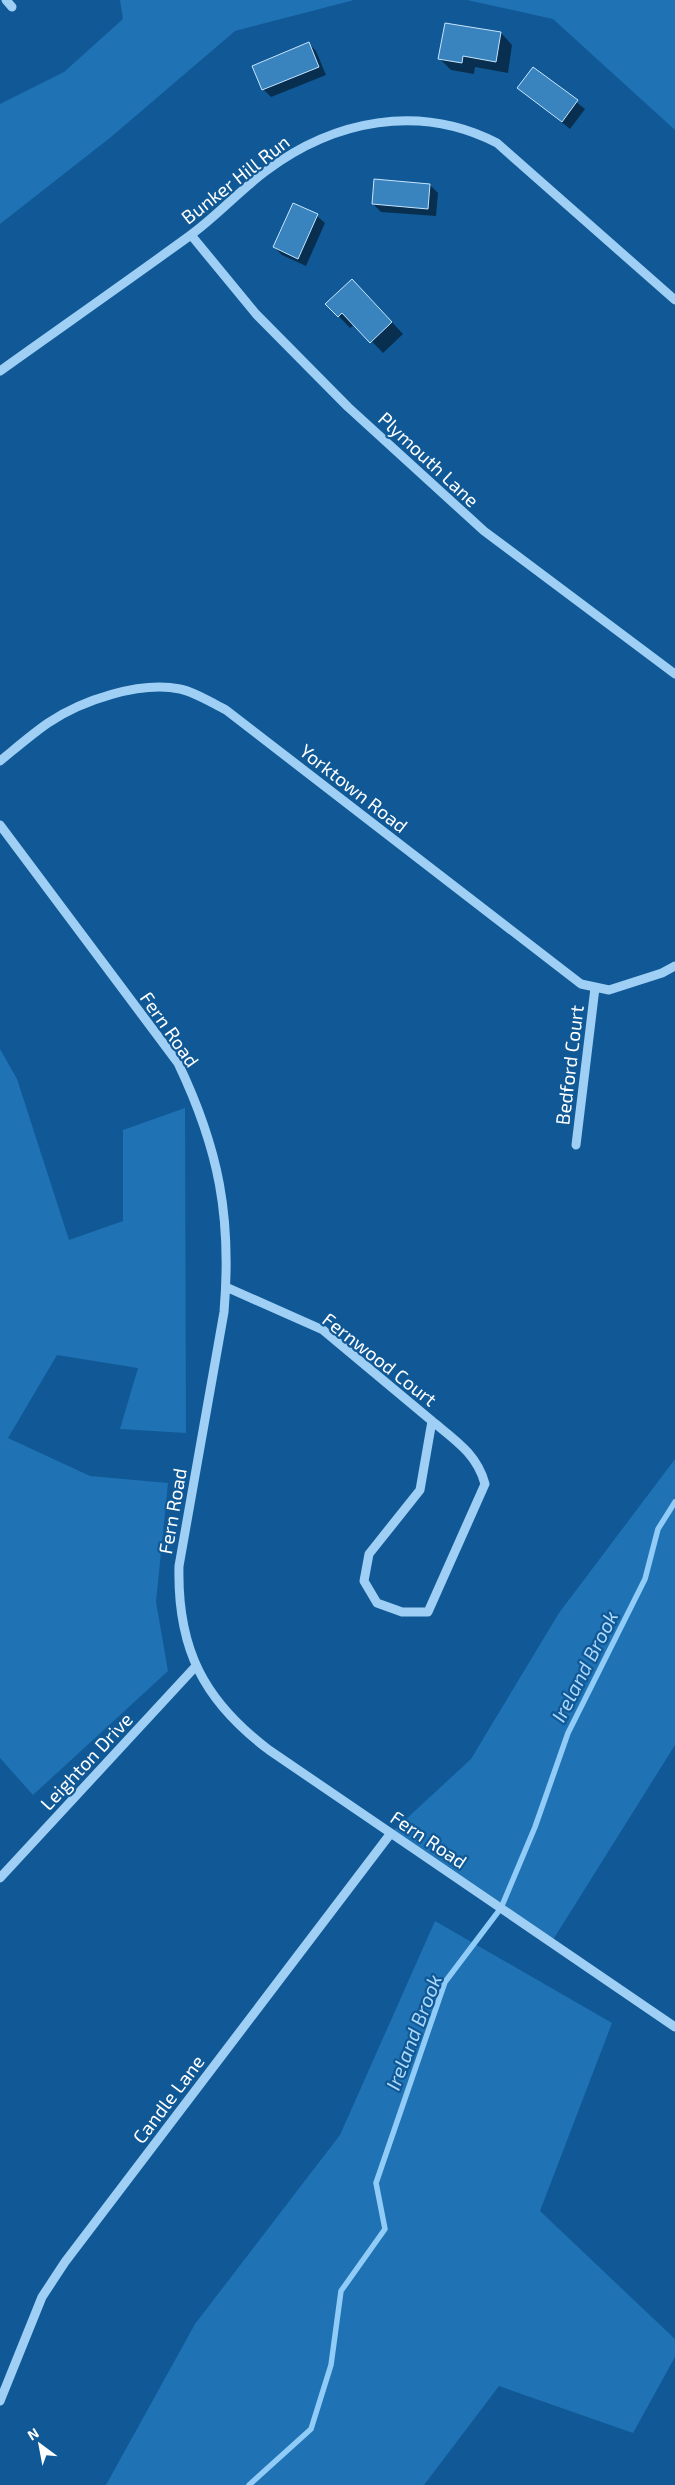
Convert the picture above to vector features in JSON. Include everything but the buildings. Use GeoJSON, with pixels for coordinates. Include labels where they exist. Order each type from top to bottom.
{"type":"FeatureCollection","features":[{"type":"Feature","properties":{"kind":"street","name":"Bunker Hill Run"},"geometry":{"type":"LineString","coordinates":[[0,371],[191,236],[265,172],[298,148],[330,133],[360,126],[391,122],[437,122],[474,131],[497,143],[675,300]]}},
{"type":"Feature","properties":{"kind":"street","name":"Plymouth Lane"},"geometry":{"type":"LineString","coordinates":[[191,236],[256,314],[348,407],[484,531],[675,674]]}},
{"type":"Feature","properties":{"kind":"street","name":"Yorktown Road"},"geometry":{"type":"LineString","coordinates":[[0,761],[49,722],[81,705],[116,694],[156,687],[182,690],[226,710],[581,984],[609,990],[662,973],[675,966]]}},
{"type":"Feature","properties":{"kind":"street","name":"Fern Road"},"geometry":{"type":"LineString","coordinates":[[0,825],[178,1063],[205,1126],[221,1184],[226,1226],[224,1312],[179,1566],[182,1621],[196,1666],[217,1701],[244,1731],[675,2027]]}},
{"type":"Feature","properties":{"kind":"street","name":"Bedford Court"},"geometry":{"type":"LineString","coordinates":[[576,1145],[595,988]]}},
{"type":"Feature","properties":{"kind":"street","name":"Fernwood Court"},"geometry":{"type":"LineString","coordinates":[[226,1286],[323,1330],[467,1450],[481,1468],[485,1484],[428,1612],[402,1612],[377,1602],[364,1581],[369,1554],[420,1490],[432,1421]]}},
{"type":"Feature","properties":{"kind":"street","name":"Leighton Drive"},"geometry":{"type":"LineString","coordinates":[[0,1878],[196,1666]]}},
{"type":"Feature","properties":{"kind":"street","name":"Candle Lane"},"geometry":{"type":"LineString","coordinates":[[0,2401],[42,2298],[65,2262],[391,1833]]}},
{"type":"Feature","properties":{"kind":"shaded area"},"geometry":{"type":"Polygon","coordinates":[[[120,0],[354,0],[235,31],[111,137],[0,224],[0,104],[64,72],[123,19],[120,0]]]}},
{"type":"Feature","properties":{"kind":"shaded area"},"geometry":{"type":"Polygon","coordinates":[[[467,0],[675,0],[675,130],[553,19],[467,0]]]}},
{"type":"Feature","properties":{"kind":"shaded area"},"geometry":{"type":"Polygon","coordinates":[[[0,1049],[17,1079],[69,1240],[123,1221],[123,1130],[185,1108],[186,1433],[120,1429],[138,1368],[57,1355],[8,1438],[90,1476],[168,1483],[156,1602],[168,1671],[33,1795],[0,1758],[0,1049]]]}},
{"type":"Feature","properties":{"kind":"shaded area"},"geometry":{"type":"Polygon","coordinates":[[[675,1459],[675,1745],[551,1943],[391,1833],[471,1759],[559,1613],[675,1459]]]}},
{"type":"Feature","properties":{"kind":"shaded area"},"geometry":{"type":"Polygon","coordinates":[[[435,1921],[612,2023],[540,2211],[675,2339],[675,2357],[633,2433],[499,2386],[424,2485],[106,2485],[195,2324],[340,2135],[435,1921]]]}},
{"type":"Feature","properties":{"kind":"waterway","name":"Ireland Brook"},"geometry":{"type":"LineString","coordinates":[[249,2485],[311,2429],[331,2365],[341,2291],[385,2229],[376,2183],[445,1982],[501,1908],[535,1827],[568,1733],[645,1579],[658,1529],[675,1502]]}}]}
